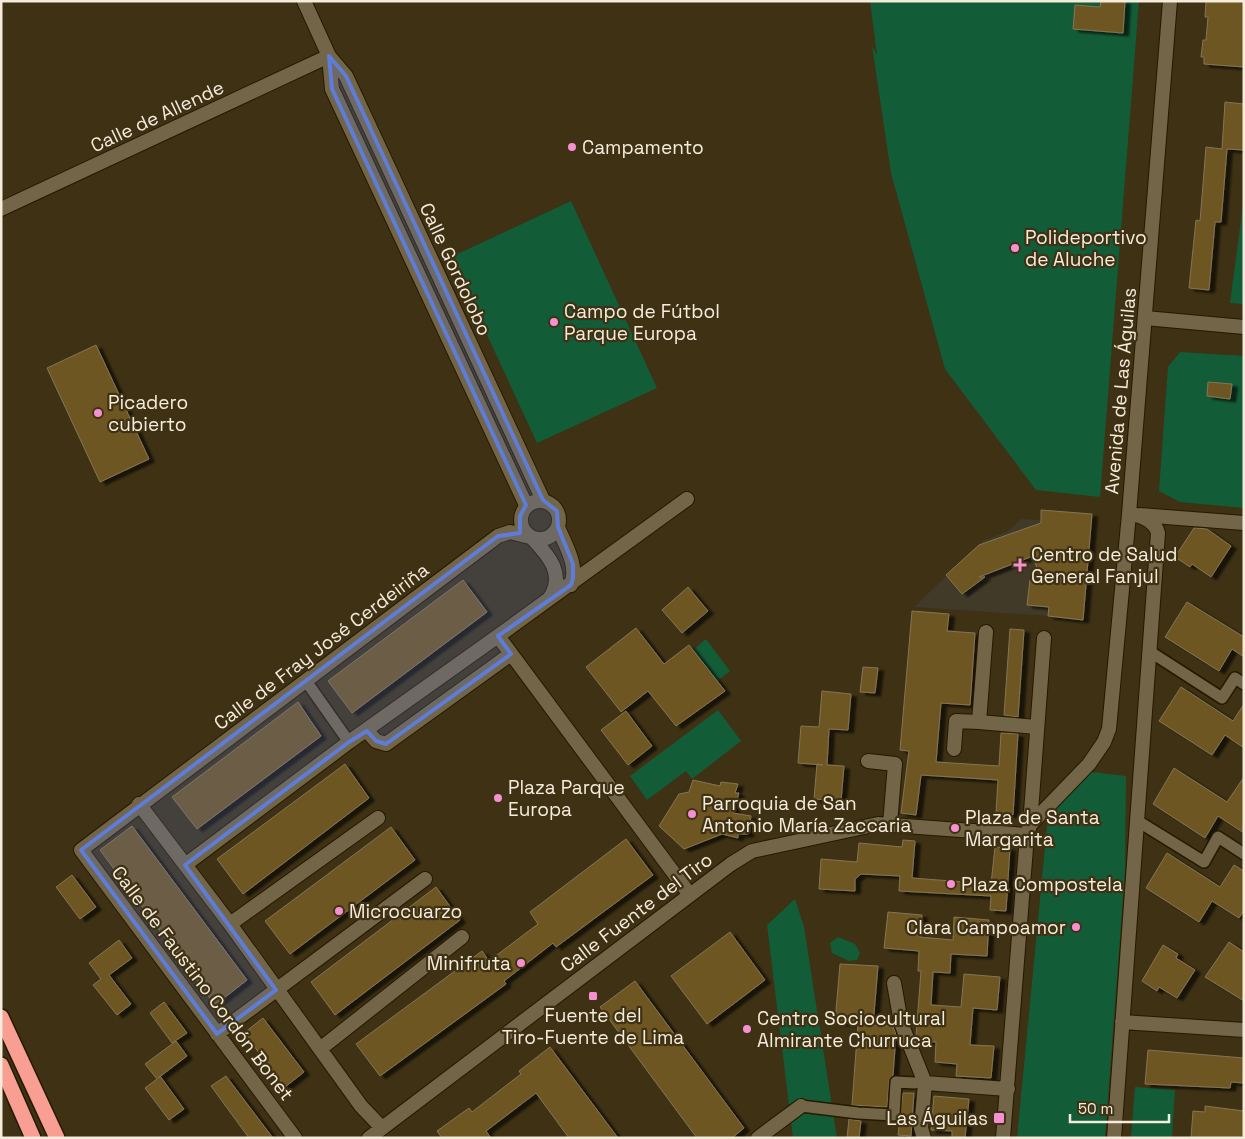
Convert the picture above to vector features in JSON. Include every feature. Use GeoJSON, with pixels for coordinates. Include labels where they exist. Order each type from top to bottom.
{"type":"FeatureCollection","features":[{"type":"Feature","properties":{"kind":"highway"},"geometry":{"type":"LineString","coordinates":[[1,1017],[57,1138]]}},
{"type":"Feature","properties":{"kind":"highway"},"geometry":{"type":"LineString","coordinates":[[1,1065],[33,1138]]}},
{"type":"Feature","properties":{"kind":"street","name":"Calle Gordolobo"},"geometry":{"type":"LineString","coordinates":[[304,1],[330,56],[346,76],[543,500]]}},
{"type":"Feature","properties":{"kind":"street","name":"Avenida de Las Águilas"},"geometry":{"type":"LineString","coordinates":[[1029,830],[1089,764],[1104,742],[1109,730],[1133,514],[1145,318],[1170,1]]}},
{"type":"Feature","properties":{"kind":"street","name":"Calle Gordolobo"},"geometry":{"type":"LineString","coordinates":[[330,56],[332,89],[526,506]]}},
{"type":"Feature","properties":{"kind":"street","name":"Calle de Allende"},"geometry":{"type":"LineString","coordinates":[[1,209],[330,56]]}},
{"type":"Feature","properties":{"kind":"street"},"geometry":{"type":"LineString","coordinates":[[1145,318],[1244,327]]}},
{"type":"Feature","properties":{"kind":"street"},"geometry":{"type":"LineString","coordinates":[[185,865],[349,742],[546,603],[687,499]]}},
{"type":"Feature","properties":{"kind":"street"},"geometry":{"type":"LineString","coordinates":[[546,603],[554,591],[557,573],[543,549],[526,533],[520,522],[523,510],[531,502],[543,500],[554,506],[557,511],[558,528],[573,564],[574,578],[570,585]]}},
{"type":"Feature","properties":{"kind":"street","name":"Avenida de Las Águilas"},"geometry":{"type":"LineString","coordinates":[[1114,1138],[1158,533],[1155,526],[1133,514]]}},
{"type":"Feature","properties":{"kind":"street"},"geometry":{"type":"LineString","coordinates":[[1133,514],[1244,523]]}},
{"type":"Feature","properties":{"kind":"street"},"geometry":{"type":"LineString","coordinates":[[531,537],[544,539],[550,537],[558,528]]}},
{"type":"Feature","properties":{"kind":"street","name":"Calle de Fray José Cerdeiriña"},"geometry":{"type":"LineString","coordinates":[[81,850],[498,536],[510,532],[531,537]]}},
{"type":"Feature","properties":{"kind":"street"},"geometry":{"type":"LineString","coordinates":[[979,722],[986,632]]}},
{"type":"Feature","properties":{"kind":"street"},"geometry":{"type":"LineString","coordinates":[[498,636],[690,895]]}},
{"type":"Feature","properties":{"kind":"street"},"geometry":{"type":"LineString","coordinates":[[1003,1138],[1044,638]]}},
{"type":"Feature","properties":{"kind":"street"},"geometry":{"type":"LineString","coordinates":[[1149,651],[1222,698],[1235,678],[1244,684]]}},
{"type":"Feature","properties":{"kind":"street"},"geometry":{"type":"LineString","coordinates":[[367,731],[376,742],[386,744],[511,654]]}},
{"type":"Feature","properties":{"kind":"street"},"geometry":{"type":"LineString","coordinates":[[306,681],[349,742]]}},
{"type":"Feature","properties":{"kind":"street"},"geometry":{"type":"LineString","coordinates":[[954,749],[956,721],[1036,727]]}},
{"type":"Feature","properties":{"kind":"street"},"geometry":{"type":"LineString","coordinates":[[868,761],[895,764],[890,824]]}},
{"type":"Feature","properties":{"kind":"street"},"geometry":{"type":"LineString","coordinates":[[140,804],[230,924],[361,1106],[382,1128]]}},
{"type":"Feature","properties":{"kind":"street"},"geometry":{"type":"LineString","coordinates":[[230,924],[378,818]]}},
{"type":"Feature","properties":{"kind":"street"},"geometry":{"type":"LineString","coordinates":[[1136,820],[1204,862],[1218,837],[1244,854]]}},
{"type":"Feature","properties":{"kind":"street","name":"Calle Fuente del Tiro"},"geometry":{"type":"LineString","coordinates":[[369,1138],[401,1111],[731,864],[752,851],[804,841],[839,831],[890,824],[1029,830]]}},
{"type":"Feature","properties":{"kind":"street","name":"Calle de Faustino Cordón Bonet"},"geometry":{"type":"LineString","coordinates":[[81,850],[295,1138]]}},
{"type":"Feature","properties":{"kind":"street"},"geometry":{"type":"LineString","coordinates":[[217,1034],[426,879]]}},
{"type":"Feature","properties":{"kind":"street"},"geometry":{"type":"LineString","coordinates":[[320,1049],[462,937]]}},
{"type":"Feature","properties":{"kind":"street"},"geometry":{"type":"LineString","coordinates":[[894,983],[901,1023],[920,1083],[921,1128],[924,1138]]}},
{"type":"Feature","properties":{"kind":"street"},"geometry":{"type":"LineString","coordinates":[[1122,1022],[1244,1030]]}},
{"type":"Feature","properties":{"kind":"street"},"geometry":{"type":"LineString","coordinates":[[758,1138],[801,1106],[894,1115],[896,1082],[1008,1089]]}},
{"type":"Feature","properties":{"kind":"highlighted area"},"geometry":{"type":"Polygon","coordinates":[[[329,56],[346,76],[543,500],[557,511],[558,527],[573,564],[573,578],[571,585],[498,636],[511,654],[386,744],[376,741],[367,731],[349,742],[185,865],[276,990],[217,1034],[81,850],[498,536],[520,533],[520,516],[526,505],[332,89],[329,56]]]}},
{"type":"Feature","properties":{"kind":"shaded area","name":"Centro de Salud General Fanjul"},"geometry":{"type":"Polygon","coordinates":[[[1041,510],[1092,514],[1089,555],[1078,555],[1077,565],[1088,566],[1087,580],[1083,579],[1082,590],[1086,591],[1083,620],[914,607],[983,541],[1008,531],[1021,519],[1041,520],[1041,510]]]}},
{"type":"Feature","properties":{"kind":"green space","name":"Polideportivo de Aluche"},"geometry":{"type":"Polygon","coordinates":[[[870,1],[1139,1],[1100,497],[1036,490],[945,369],[891,173],[872,46],[877,55],[870,1]]]}},
{"type":"Feature","properties":{"kind":"green space"},"geometry":{"type":"Polygon","coordinates":[[[1244,197],[1244,304],[1230,303],[1244,197]]]}},
{"type":"Feature","properties":{"kind":"green space","name":"Campo de Fútbol Parque Europa"},"geometry":{"type":"Polygon","coordinates":[[[571,201],[657,388],[537,443],[451,257],[571,201]]]}},
{"type":"Feature","properties":{"kind":"green space"},"geometry":{"type":"Polygon","coordinates":[[[1180,352],[1244,356],[1244,508],[1180,502],[1159,491],[1168,367],[1180,352]]]}},
{"type":"Feature","properties":{"kind":"green space"},"geometry":{"type":"Polygon","coordinates":[[[706,639],[730,671],[717,681],[693,650],[706,639]]]}},
{"type":"Feature","properties":{"kind":"green space"},"geometry":{"type":"Polygon","coordinates":[[[718,710],[741,741],[692,779],[686,771],[647,800],[630,776],[718,710]]]}},
{"type":"Feature","properties":{"kind":"green space"},"geometry":{"type":"Polygon","coordinates":[[[1091,772],[1126,776],[1125,871],[1105,1138],[1017,1138],[1048,816],[1091,772]]]}},
{"type":"Feature","properties":{"kind":"green space"},"geometry":{"type":"Polygon","coordinates":[[[795,899],[804,927],[837,1138],[793,1138],[767,925],[795,899]]]}},
{"type":"Feature","properties":{"kind":"green space"},"geometry":{"type":"Polygon","coordinates":[[[838,937],[855,944],[860,953],[857,960],[849,961],[832,953],[830,943],[838,937]]]}},
{"type":"Feature","properties":{"kind":"green space"},"geometry":{"type":"Polygon","coordinates":[[[1135,1087],[1175,1090],[1172,1138],[1131,1138],[1135,1087]]]}},
{"type":"Feature","properties":{"kind":"building"},"geometry":{"type":"Polygon","coordinates":[[[1101,1],[1125,1],[1123,33],[1073,29],[1075,5],[1100,7],[1101,1]]]}},
{"type":"Feature","properties":{"kind":"building"},"geometry":{"type":"Polygon","coordinates":[[[1206,1],[1244,1],[1244,67],[1204,64],[1204,57],[1201,57],[1203,40],[1206,40],[1208,17],[1205,17],[1206,1]]]}},
{"type":"Feature","properties":{"kind":"building"},"geometry":{"type":"Polygon","coordinates":[[[1225,102],[1244,104],[1244,150],[1227,149],[1221,222],[1215,222],[1209,290],[1189,288],[1196,220],[1200,221],[1206,147],[1222,149],[1225,102]]]}},
{"type":"Feature","properties":{"kind":"building","name":"Picadero cubierto"},"geometry":{"type":"Polygon","coordinates":[[[96,345],[149,459],[100,482],[47,368],[96,345]]]}},
{"type":"Feature","properties":{"kind":"building"},"geometry":{"type":"Polygon","coordinates":[[[1208,382],[1232,384],[1230,399],[1207,396],[1208,382]]]}},
{"type":"Feature","properties":{"kind":"building","name":"Centro de Salud General Fanjul"},"geometry":{"type":"Polygon","coordinates":[[[1041,510],[1092,514],[1083,620],[1048,616],[1049,607],[1027,605],[1030,580],[1041,581],[1033,556],[979,577],[985,577],[962,594],[946,575],[979,545],[1041,523],[1041,510]]]}},
{"type":"Feature","properties":{"kind":"building"},"geometry":{"type":"Polygon","coordinates":[[[1194,528],[1207,529],[1231,546],[1211,577],[1192,564],[1190,567],[1175,557],[1194,528]]]}},
{"type":"Feature","properties":{"kind":"building"},"geometry":{"type":"Polygon","coordinates":[[[463,580],[487,612],[352,713],[328,681],[463,580]]]}},
{"type":"Feature","properties":{"kind":"building"},"geometry":{"type":"Polygon","coordinates":[[[688,587],[708,611],[682,633],[662,610],[688,587]]]}},
{"type":"Feature","properties":{"kind":"building"},"geometry":{"type":"Polygon","coordinates":[[[1187,602],[1244,637],[1244,657],[1232,649],[1219,671],[1165,637],[1187,602]]]}},
{"type":"Feature","properties":{"kind":"building"},"geometry":{"type":"Polygon","coordinates":[[[912,611],[949,614],[947,631],[975,633],[970,705],[941,703],[936,762],[999,766],[1001,733],[1018,734],[1013,815],[996,812],[998,780],[921,775],[916,815],[901,813],[909,751],[900,750],[912,611]]]}},
{"type":"Feature","properties":{"kind":"building"},"geometry":{"type":"Polygon","coordinates":[[[636,628],[664,664],[689,645],[725,691],[676,726],[648,691],[621,712],[586,667],[636,628]]]}},
{"type":"Feature","properties":{"kind":"building"},"geometry":{"type":"Polygon","coordinates":[[[1010,629],[1024,630],[1018,717],[1004,715],[1010,629]]]}},
{"type":"Feature","properties":{"kind":"building"},"geometry":{"type":"Polygon","coordinates":[[[863,667],[878,668],[875,693],[860,692],[863,667]]]}},
{"type":"Feature","properties":{"kind":"building"},"geometry":{"type":"Polygon","coordinates":[[[1181,687],[1233,721],[1244,704],[1244,748],[1225,735],[1212,755],[1159,721],[1181,687]]]}},
{"type":"Feature","properties":{"kind":"building"},"geometry":{"type":"Polygon","coordinates":[[[822,691],[851,694],[848,730],[829,729],[827,765],[844,766],[841,801],[814,799],[817,765],[798,763],[801,726],[819,727],[822,691]]]}},
{"type":"Feature","properties":{"kind":"building"},"geometry":{"type":"Polygon","coordinates":[[[298,702],[321,736],[197,829],[172,797],[298,702]]]}},
{"type":"Feature","properties":{"kind":"building"},"geometry":{"type":"Polygon","coordinates":[[[626,711],[652,746],[628,765],[601,730],[626,711]]]}},
{"type":"Feature","properties":{"kind":"building"},"geometry":{"type":"Polygon","coordinates":[[[345,764],[369,798],[243,894],[217,859],[345,764]]]}},
{"type":"Feature","properties":{"kind":"building"},"geometry":{"type":"Polygon","coordinates":[[[1174,768],[1227,802],[1244,777],[1244,833],[1218,816],[1205,838],[1153,804],[1174,768]]]}},
{"type":"Feature","properties":{"kind":"building","name":"Parroquia de San Antonio María Zaccaria"},"geometry":{"type":"Polygon","coordinates":[[[693,780],[720,786],[721,782],[738,784],[735,793],[739,793],[733,813],[751,816],[748,834],[738,834],[738,838],[722,834],[684,849],[659,826],[679,794],[689,792],[693,780]]]}},
{"type":"Feature","properties":{"kind":"building"},"geometry":{"type":"Polygon","coordinates":[[[132,826],[247,980],[215,1005],[100,850],[132,826]]]}},
{"type":"Feature","properties":{"kind":"building"},"geometry":{"type":"Polygon","coordinates":[[[391,827],[415,860],[290,954],[265,921],[391,827]]]}},
{"type":"Feature","properties":{"kind":"building"},"geometry":{"type":"Polygon","coordinates":[[[626,839],[653,875],[556,947],[553,943],[504,981],[506,984],[380,1076],[356,1044],[482,951],[489,961],[538,924],[530,912],[626,839]]]}},
{"type":"Feature","properties":{"kind":"building"},"geometry":{"type":"Polygon","coordinates":[[[903,840],[915,841],[912,878],[991,884],[995,847],[1010,848],[1006,911],[990,910],[991,896],[899,891],[900,876],[861,874],[855,879],[855,891],[819,889],[821,859],[857,862],[859,843],[902,847],[903,840]]]}},
{"type":"Feature","properties":{"kind":"building"},"geometry":{"type":"Polygon","coordinates":[[[1167,853],[1220,887],[1234,865],[1244,871],[1244,910],[1239,918],[1212,901],[1199,922],[1146,888],[1167,853]]]}},
{"type":"Feature","properties":{"kind":"building"},"geometry":{"type":"Polygon","coordinates":[[[72,875],[96,907],[80,919],[56,887],[72,875]]]}},
{"type":"Feature","properties":{"kind":"building"},"geometry":{"type":"Polygon","coordinates":[[[436,887],[460,920],[335,1015],[311,982],[436,887]]]}},
{"type":"Feature","properties":{"kind":"building"},"geometry":{"type":"Polygon","coordinates":[[[888,912],[922,915],[920,937],[953,940],[954,917],[989,920],[987,956],[951,954],[950,973],[933,972],[931,1005],[961,1007],[964,974],[1000,977],[997,1010],[973,1008],[970,1045],[994,1046],[991,1078],[956,1076],[957,1064],[935,1062],[936,1042],[918,1041],[916,1036],[921,971],[918,971],[919,951],[884,948],[888,912]]]}},
{"type":"Feature","properties":{"kind":"building"},"geometry":{"type":"Polygon","coordinates":[[[730,932],[765,980],[707,1024],[671,976],[730,932]]]}},
{"type":"Feature","properties":{"kind":"building"},"geometry":{"type":"Polygon","coordinates":[[[119,940],[132,958],[109,975],[131,1004],[117,1015],[93,985],[101,979],[89,963],[119,940]]]}},
{"type":"Feature","properties":{"kind":"building"},"geometry":{"type":"Polygon","coordinates":[[[1229,942],[1244,952],[1244,1001],[1205,977],[1229,942]]]}},
{"type":"Feature","properties":{"kind":"building"},"geometry":{"type":"Polygon","coordinates":[[[1163,945],[1178,954],[1176,958],[1195,970],[1177,998],[1159,987],[1157,991],[1142,981],[1163,945]]]}},
{"type":"Feature","properties":{"kind":"building"},"geometry":{"type":"Polygon","coordinates":[[[840,964],[878,966],[873,1025],[893,1026],[896,1035],[893,1075],[889,1081],[887,1107],[852,1105],[858,1024],[835,1022],[840,964]]]}},
{"type":"Feature","properties":{"kind":"building"},"geometry":{"type":"Polygon","coordinates":[[[635,981],[744,1128],[732,1138],[697,1138],[600,1007],[635,981]]]}},
{"type":"Feature","properties":{"kind":"building"},"geometry":{"type":"Polygon","coordinates":[[[164,1002],[187,1033],[172,1043],[150,1013],[164,1002]]]}},
{"type":"Feature","properties":{"kind":"building"},"geometry":{"type":"Polygon","coordinates":[[[263,1018],[304,1072],[285,1087],[244,1033],[263,1018]]]}},
{"type":"Feature","properties":{"kind":"building"},"geometry":{"type":"Polygon","coordinates":[[[176,1041],[187,1056],[160,1076],[184,1109],[169,1120],[145,1088],[157,1079],[145,1064],[176,1041]]]}},
{"type":"Feature","properties":{"kind":"building"},"geometry":{"type":"Polygon","coordinates":[[[550,1047],[618,1138],[569,1138],[536,1093],[486,1131],[491,1138],[442,1138],[437,1131],[469,1108],[472,1112],[521,1074],[519,1071],[550,1047]]]}},
{"type":"Feature","properties":{"kind":"building"},"geometry":{"type":"Polygon","coordinates":[[[1148,1050],[1244,1058],[1243,1083],[1231,1082],[1230,1088],[1145,1084],[1148,1050]]]}},
{"type":"Feature","properties":{"kind":"building"},"geometry":{"type":"Polygon","coordinates":[[[226,1076],[273,1138],[249,1138],[211,1086],[226,1076]]]}},
{"type":"Feature","properties":{"kind":"building"},"geometry":{"type":"Polygon","coordinates":[[[903,1093],[914,1093],[911,1136],[898,1135],[903,1093]]]}},
{"type":"Feature","properties":{"kind":"building"},"geometry":{"type":"Polygon","coordinates":[[[934,1096],[969,1099],[965,1138],[952,1138],[952,1131],[931,1130],[934,1096]]]}},
{"type":"Feature","properties":{"kind":"building"},"geometry":{"type":"Polygon","coordinates":[[[1205,1106],[1244,1111],[1244,1138],[1191,1138],[1193,1111],[1205,1112],[1205,1106]]]}},
{"type":"Feature","properties":{"kind":"building"},"geometry":{"type":"Polygon","coordinates":[[[849,1119],[861,1121],[859,1138],[847,1138],[849,1119]]]}},
{"type":"Feature","properties":{"kind":"place","name":"Campamento"},"geometry":{"type":"Point","coordinates":[572,147]}},
{"type":"Feature","properties":{"kind":"place","name":"Polideportivo de Aluche"},"geometry":{"type":"Point","coordinates":[1015,248]}},
{"type":"Feature","properties":{"kind":"place","name":"Campo de Fútbol Parque Europa"},"geometry":{"type":"Point","coordinates":[554,322]}},
{"type":"Feature","properties":{"kind":"place","name":"Picadero cubierto"},"geometry":{"type":"Point","coordinates":[98,413]}},
{"type":"Feature","properties":{"kind":"place","name":"Centro de Salud General Fanjul"},"geometry":{"type":"Point","coordinates":[1020,565]}},
{"type":"Feature","properties":{"kind":"place","name":"Plaza Parque Europa"},"geometry":{"type":"Point","coordinates":[498,798]}},
{"type":"Feature","properties":{"kind":"place","name":"Parroquia de San Antonio María Zaccaria"},"geometry":{"type":"Point","coordinates":[692,814]}},
{"type":"Feature","properties":{"kind":"place","name":"Plaza de Santa Margarita"},"geometry":{"type":"Point","coordinates":[955,828]}},
{"type":"Feature","properties":{"kind":"place","name":"Plaza Compostela"},"geometry":{"type":"Point","coordinates":[951,884]}},
{"type":"Feature","properties":{"kind":"place","name":"Microcuarzo"},"geometry":{"type":"Point","coordinates":[339,911]}},
{"type":"Feature","properties":{"kind":"place","name":"Clara Campoamor"},"geometry":{"type":"Point","coordinates":[1076,927]}},
{"type":"Feature","properties":{"kind":"place","name":"Minifruta"},"geometry":{"type":"Point","coordinates":[521,963]}},
{"type":"Feature","properties":{"kind":"place","name":"Fuente del Tiro-Fuente de Lima"},"geometry":{"type":"Point","coordinates":[593,996]}},
{"type":"Feature","properties":{"kind":"place","name":"Centro Sociocultural Almirante Churruca"},"geometry":{"type":"Point","coordinates":[747,1029]}},
{"type":"Feature","properties":{"kind":"place","name":"Las Águilas"},"geometry":{"type":"Point","coordinates":[999,1118]}}]}
